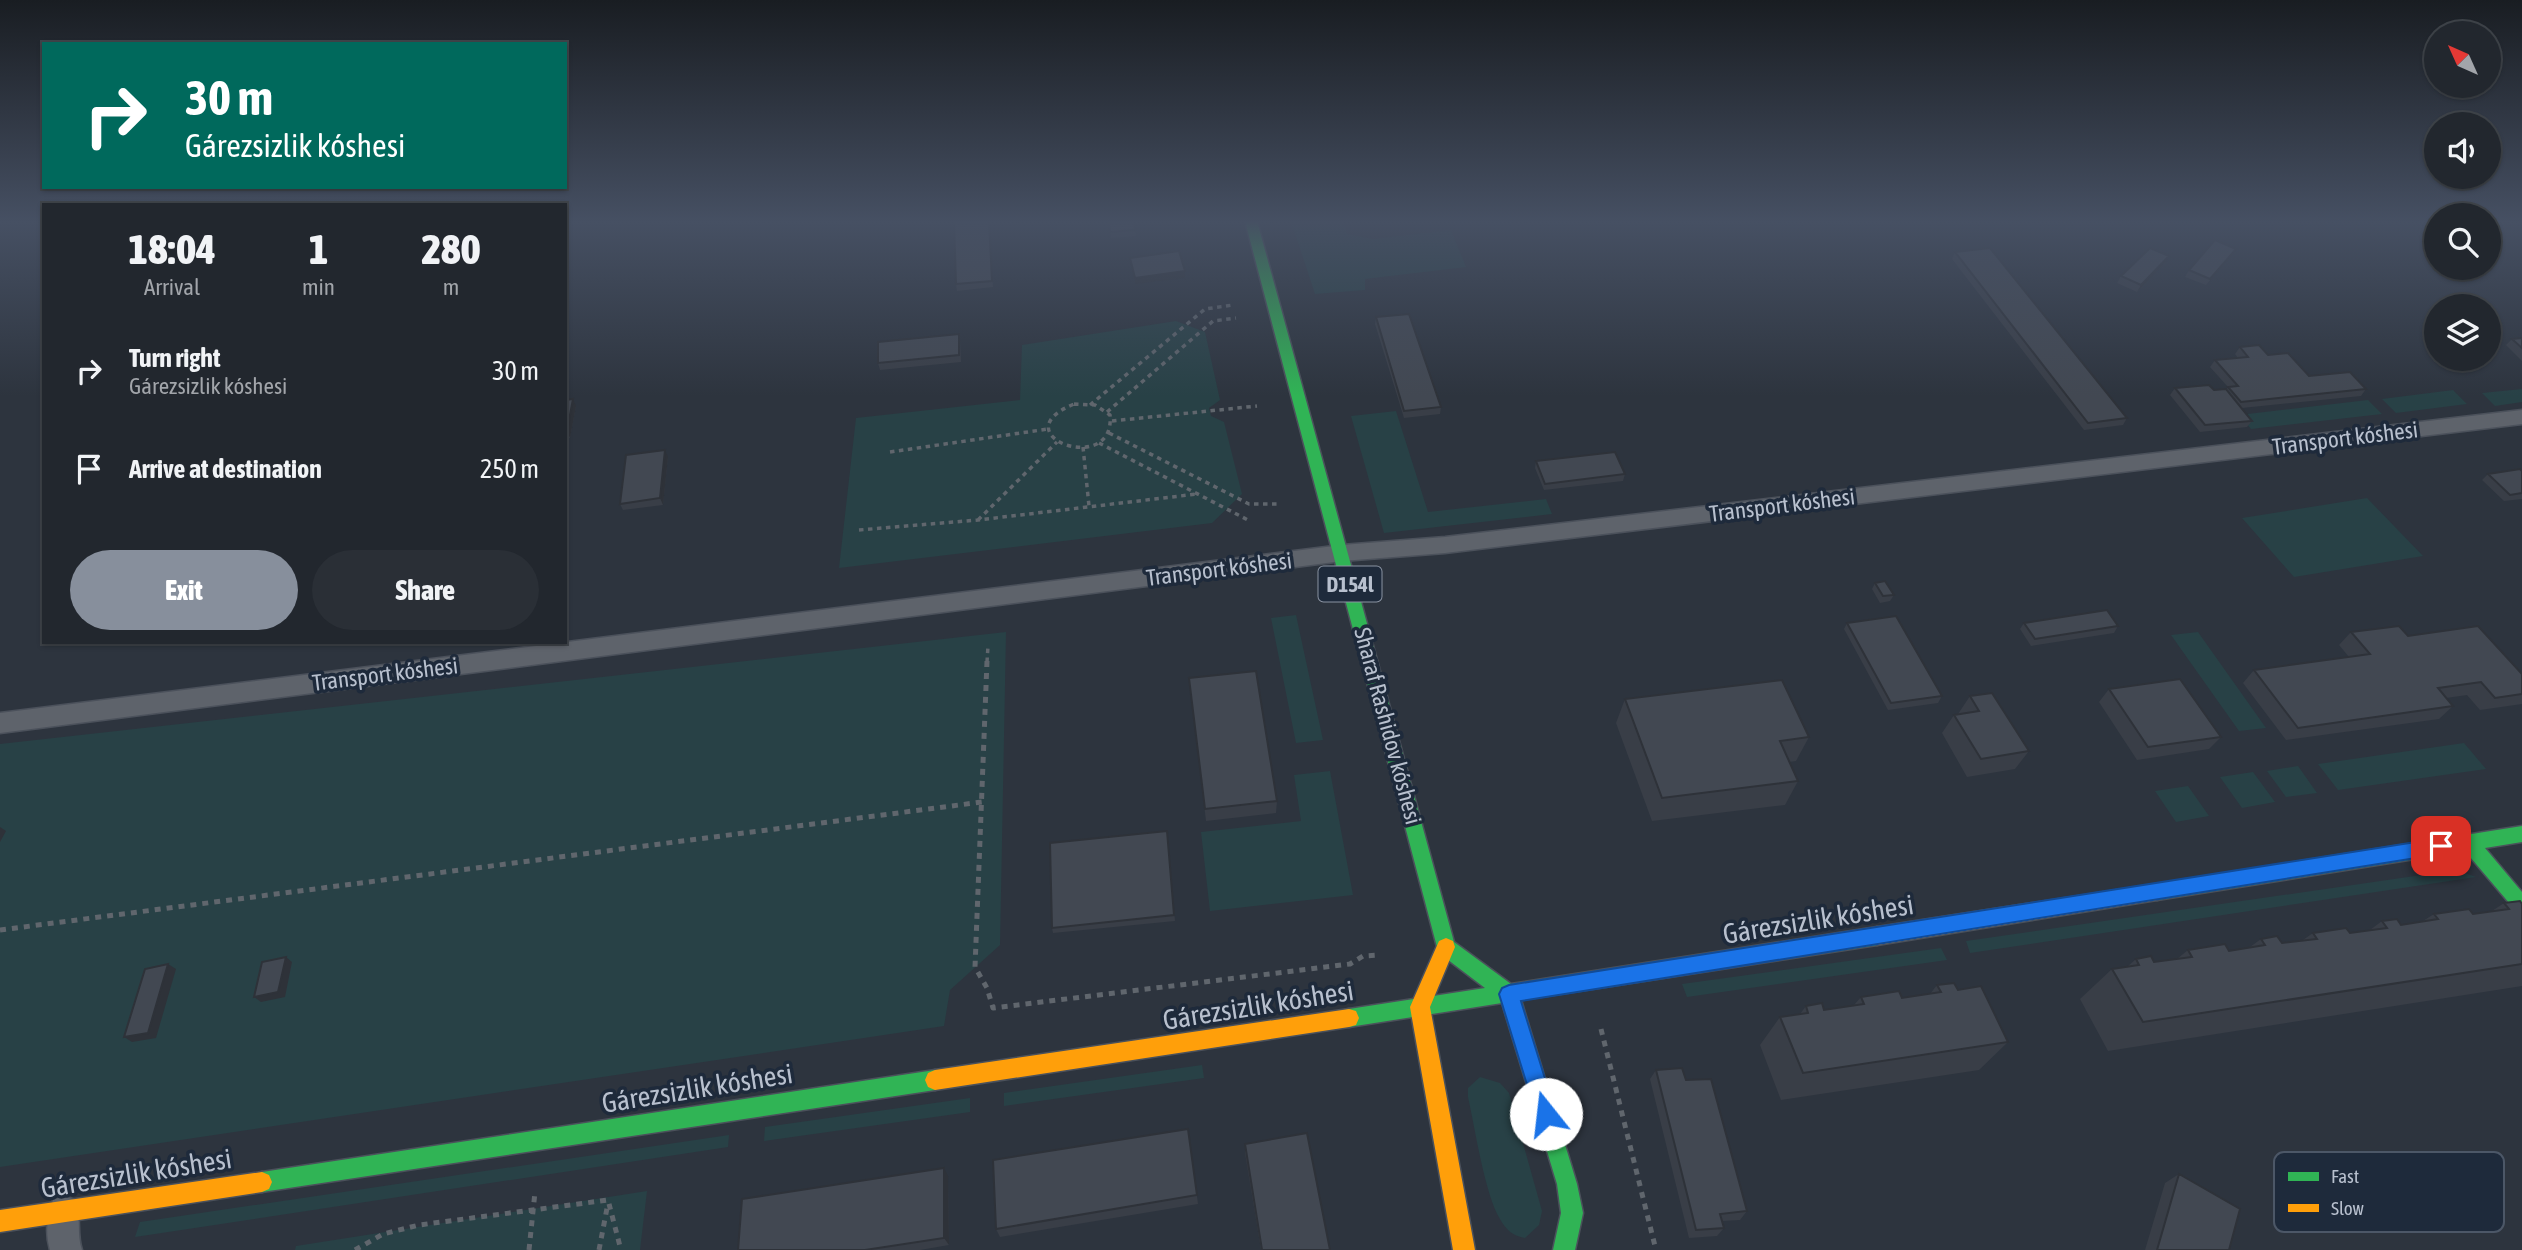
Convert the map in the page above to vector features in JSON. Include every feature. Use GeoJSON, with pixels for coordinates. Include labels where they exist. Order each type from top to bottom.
{"type":"FeatureCollection","features":[{"type":"Feature","properties":{"kind":"street","name":"Sharaf Rashidov kóshesi"},"geometry":{"type":"LineString","coordinates":[[1267,279],[1446,947]]}},
{"type":"Feature","properties":{"kind":"street","name":"Transport kóshesi"},"geometry":{"type":"LineString","coordinates":[[0,723],[1342,553],[1459,544],[2522,417]]}},
{"type":"Feature","properties":{"kind":"street","name":"Gárezsizlik kóshesi"},"geometry":{"type":"LineString","coordinates":[[0,1221],[1509,994],[2522,834]]}},
{"type":"Feature","properties":{"kind":"street"},"geometry":{"type":"LineString","coordinates":[[2469,842],[2522,905]]}},
{"type":"Feature","properties":{"kind":"street"},"geometry":{"type":"LineString","coordinates":[[1466,1248],[1420,1007],[1446,947],[1509,994],[1567,1184],[1572,1213],[1567,1248]]}},
{"type":"Feature","properties":{"kind":"street"},"geometry":{"type":"LineString","coordinates":[[64,1211],[62,1238],[66,1250]]}},
{"type":"Feature","properties":{"kind":"path"},"geometry":{"type":"LineString","coordinates":[[1090,404],[1205,309],[1233,305]]}},
{"type":"Feature","properties":{"kind":"path"},"geometry":{"type":"LineString","coordinates":[[1107,412],[1213,321],[1236,318]]}},
{"type":"Feature","properties":{"kind":"path"},"geometry":{"type":"LineString","coordinates":[[1090,404],[1107,412],[1112,421],[1109,433],[1099,443],[1069,447],[1057,442],[1048,429],[1050,419],[1064,407],[1090,404]]}},
{"type":"Feature","properties":{"kind":"path"},"geometry":{"type":"LineString","coordinates":[[1112,421],[1257,406]]}},
{"type":"Feature","properties":{"kind":"path"},"geometry":{"type":"LineString","coordinates":[[890,453],[1048,429]]}},
{"type":"Feature","properties":{"kind":"path"},"geometry":{"type":"LineString","coordinates":[[1109,433],[1249,504],[1282,504]]}},
{"type":"Feature","properties":{"kind":"path"},"geometry":{"type":"LineString","coordinates":[[978,520],[1057,442]]}},
{"type":"Feature","properties":{"kind":"path"},"geometry":{"type":"LineString","coordinates":[[1099,443],[1248,520]]}},
{"type":"Feature","properties":{"kind":"path"},"geometry":{"type":"LineString","coordinates":[[1083,447],[1089,506]]}},
{"type":"Feature","properties":{"kind":"path"},"geometry":{"type":"LineString","coordinates":[[859,530],[978,520],[1197,494]]}},
{"type":"Feature","properties":{"kind":"path"},"geometry":{"type":"LineString","coordinates":[[988,646],[975,968],[987,988],[993,1008],[1350,964],[1363,956],[1379,955]]}},
{"type":"Feature","properties":{"kind":"path"},"geometry":{"type":"LineString","coordinates":[[0,930],[982,802]]}},
{"type":"Feature","properties":{"kind":"path"},"geometry":{"type":"LineString","coordinates":[[1601,1030],[1656,1250]]}},
{"type":"Feature","properties":{"kind":"path"},"geometry":{"type":"LineString","coordinates":[[529,1250],[535,1192]]}},
{"type":"Feature","properties":{"kind":"path"},"geometry":{"type":"LineString","coordinates":[[355,1250],[383,1234],[419,1225],[608,1200]]}},
{"type":"Feature","properties":{"kind":"path"},"geometry":{"type":"LineString","coordinates":[[599,1250],[606,1227],[608,1200]]}},
{"type":"Feature","properties":{"kind":"path"},"geometry":{"type":"LineString","coordinates":[[608,1200],[621,1250]]}},
{"type":"Feature","properties":{"kind":"green space"},"geometry":{"type":"Polygon","coordinates":[[[1310,279],[1365,279],[1365,290],[1315,294],[1310,279]]]}},
{"type":"Feature","properties":{"kind":"green space"},"geometry":{"type":"Polygon","coordinates":[[[1176,321],[1205,332],[1220,400],[1209,408],[1211,416],[1224,422],[1242,494],[1212,523],[839,568],[856,418],[1020,400],[1022,345],[1176,321]]]}},
{"type":"Feature","properties":{"kind":"green space"},"geometry":{"type":"Polygon","coordinates":[[[2522,389],[2522,402],[2495,406],[2482,393],[2522,389]]]}},
{"type":"Feature","properties":{"kind":"green space"},"geometry":{"type":"Polygon","coordinates":[[[2453,390],[2467,404],[2396,413],[2382,399],[2453,390]]]}},
{"type":"Feature","properties":{"kind":"green space"},"geometry":{"type":"Polygon","coordinates":[[[2368,400],[2382,414],[2251,429],[2239,415],[2368,400]]]}},
{"type":"Feature","properties":{"kind":"green space"},"geometry":{"type":"Polygon","coordinates":[[[1396,411],[1428,512],[1546,499],[1552,514],[1384,533],[1351,416],[1396,411]]]}},
{"type":"Feature","properties":{"kind":"green space"},"geometry":{"type":"Polygon","coordinates":[[[2367,498],[2423,556],[2294,577],[2242,518],[2367,498]]]}},
{"type":"Feature","properties":{"kind":"green space"},"geometry":{"type":"Polygon","coordinates":[[[1296,615],[1323,740],[1296,743],[1271,618],[1296,615]]]}},
{"type":"Feature","properties":{"kind":"green space"},"geometry":{"type":"Polygon","coordinates":[[[1006,632],[1000,945],[950,990],[944,1026],[0,1167],[0,744],[1006,632]]]}},
{"type":"Feature","properties":{"kind":"green space"},"geometry":{"type":"Polygon","coordinates":[[[2198,632],[2266,728],[2239,731],[2171,635],[2198,632]]]}},
{"type":"Feature","properties":{"kind":"green space"},"geometry":{"type":"Polygon","coordinates":[[[2464,743],[2486,769],[2338,790],[2318,764],[2464,743]]]}},
{"type":"Feature","properties":{"kind":"green space"},"geometry":{"type":"Polygon","coordinates":[[[2298,766],[2317,793],[2286,797],[2267,771],[2298,766]]]}},
{"type":"Feature","properties":{"kind":"green space"},"geometry":{"type":"Polygon","coordinates":[[[1330,771],[1353,895],[1210,911],[1201,832],[1301,821],[1294,775],[1330,771]]]}},
{"type":"Feature","properties":{"kind":"green space"},"geometry":{"type":"Polygon","coordinates":[[[2253,772],[2275,802],[2242,808],[2220,777],[2253,772]]]}},
{"type":"Feature","properties":{"kind":"green space"},"geometry":{"type":"Polygon","coordinates":[[[2188,786],[2209,816],[2176,822],[2155,791],[2188,786]]]}},
{"type":"Feature","properties":{"kind":"green space"},"geometry":{"type":"Polygon","coordinates":[[[2456,870],[2476,877],[1970,953],[1966,941],[2456,870]]]}},
{"type":"Feature","properties":{"kind":"green space"},"geometry":{"type":"Polygon","coordinates":[[[1941,948],[1947,960],[1687,997],[1682,984],[1941,948]]]}},
{"type":"Feature","properties":{"kind":"green space"},"geometry":{"type":"Polygon","coordinates":[[[1202,1065],[1204,1078],[1004,1106],[1004,1093],[1202,1065]]]}},
{"type":"Feature","properties":{"kind":"green space"},"geometry":{"type":"Polygon","coordinates":[[[1480,1077],[1500,1083],[1509,1093],[1542,1211],[1539,1225],[1525,1238],[1513,1234],[1502,1223],[1485,1178],[1468,1097],[1468,1088],[1480,1077]]]}},
{"type":"Feature","properties":{"kind":"green space"},"geometry":{"type":"Polygon","coordinates":[[[970,1098],[970,1112],[764,1141],[765,1127],[970,1098]]]}},
{"type":"Feature","properties":{"kind":"green space"},"geometry":{"type":"Polygon","coordinates":[[[729,1135],[728,1147],[135,1237],[140,1222],[729,1135]]]}},
{"type":"Feature","properties":{"kind":"green space"},"geometry":{"type":"Polygon","coordinates":[[[647,1191],[640,1250],[295,1250],[296,1246],[647,1191]]]}},
{"type":"Feature","properties":{"kind":"building"},"geometry":{"type":"Polygon","coordinates":[[[956,279],[992,279],[992,281],[956,284],[956,279]]]}},
{"type":"Feature","properties":{"kind":"building"},"geometry":{"type":"Polygon","coordinates":[[[1976,279],[2015,279],[2127,418],[2088,423],[1976,279]]]}},
{"type":"Feature","properties":{"kind":"building"},"geometry":{"type":"Polygon","coordinates":[[[2128,279],[2146,279],[2141,285],[2128,279]]]}},
{"type":"Feature","properties":{"kind":"building"},"geometry":{"type":"Polygon","coordinates":[[[1409,314],[1441,407],[1404,411],[1376,317],[1409,314]]]}},
{"type":"Feature","properties":{"kind":"building"},"geometry":{"type":"Polygon","coordinates":[[[959,334],[959,355],[878,363],[878,342],[959,334]]]}},
{"type":"Feature","properties":{"kind":"building"},"geometry":{"type":"Polygon","coordinates":[[[2522,338],[2522,348],[2512,339],[2522,338]]]}},
{"type":"Feature","properties":{"kind":"building"},"geometry":{"type":"Polygon","coordinates":[[[2259,345],[2268,355],[2288,353],[2309,376],[2350,372],[2366,389],[2241,402],[2228,387],[2238,386],[2215,360],[2248,357],[2240,347],[2259,345]]]}},
{"type":"Feature","properties":{"kind":"building"},"geometry":{"type":"Polygon","coordinates":[[[2209,385],[2214,390],[2226,389],[2252,421],[2205,425],[2175,388],[2209,385]]]}},
{"type":"Feature","properties":{"kind":"building"},"geometry":{"type":"Polygon","coordinates":[[[573,399],[567,431],[567,400],[573,399]]]}},
{"type":"Feature","properties":{"kind":"building"},"geometry":{"type":"Polygon","coordinates":[[[665,450],[660,498],[620,504],[626,455],[665,450]]]}},
{"type":"Feature","properties":{"kind":"building"},"geometry":{"type":"Polygon","coordinates":[[[1615,452],[1625,474],[1545,484],[1536,461],[1615,452]]]}},
{"type":"Feature","properties":{"kind":"building"},"geometry":{"type":"Polygon","coordinates":[[[2520,469],[2522,493],[2510,495],[2488,474],[2520,469]]]}},
{"type":"Feature","properties":{"kind":"building"},"geometry":{"type":"Polygon","coordinates":[[[1885,581],[1894,595],[1883,596],[1875,583],[1885,581]]]}},
{"type":"Feature","properties":{"kind":"building"},"geometry":{"type":"Polygon","coordinates":[[[2107,610],[2118,626],[2035,639],[2024,623],[2107,610]]]}},
{"type":"Feature","properties":{"kind":"building"},"geometry":{"type":"Polygon","coordinates":[[[1896,616],[1942,696],[1891,703],[1847,623],[1896,616]]]}},
{"type":"Feature","properties":{"kind":"building"},"geometry":{"type":"Polygon","coordinates":[[[2399,626],[2408,636],[2478,626],[2522,674],[2522,694],[2495,698],[2481,682],[2438,688],[2453,706],[2298,728],[2254,670],[2370,654],[2351,632],[2399,626]]]}},
{"type":"Feature","properties":{"kind":"building"},"geometry":{"type":"Polygon","coordinates":[[[1256,671],[1277,801],[1205,809],[1189,678],[1256,671]]]}},
{"type":"Feature","properties":{"kind":"building"},"geometry":{"type":"Polygon","coordinates":[[[2180,679],[2221,737],[2148,747],[2109,689],[2180,679]]]}},
{"type":"Feature","properties":{"kind":"building"},"geometry":{"type":"Polygon","coordinates":[[[1782,680],[1809,737],[1780,741],[1798,781],[1662,798],[1625,699],[1782,680]]]}},
{"type":"Feature","properties":{"kind":"building"},"geometry":{"type":"Polygon","coordinates":[[[1992,693],[2029,751],[1981,759],[1954,715],[1979,711],[1970,696],[1992,693]]]}},
{"type":"Feature","properties":{"kind":"building"},"geometry":{"type":"Polygon","coordinates":[[[1167,831],[1174,915],[1052,928],[1050,843],[1167,831]]]}},
{"type":"Feature","properties":{"kind":"building"},"geometry":{"type":"Polygon","coordinates":[[[2520,901],[2522,964],[2143,1022],[2112,969],[2139,965],[2136,959],[2151,956],[2154,962],[2192,957],[2188,950],[2225,944],[2229,951],[2265,945],[2261,939],[2277,936],[2282,943],[2317,939],[2313,933],[2346,928],[2350,933],[2387,928],[2382,921],[2397,919],[2401,925],[2438,919],[2434,914],[2469,909],[2473,914],[2509,909],[2504,903],[2520,901]]]}},
{"type":"Feature","properties":{"kind":"building"},"geometry":{"type":"Polygon","coordinates":[[[286,957],[278,992],[254,997],[262,962],[286,957]]]}},
{"type":"Feature","properties":{"kind":"building"},"geometry":{"type":"Polygon","coordinates":[[[168,964],[148,1033],[124,1037],[145,969],[168,964]]]}},
{"type":"Feature","properties":{"kind":"building"},"geometry":{"type":"Polygon","coordinates":[[[1954,983],[1958,990],[1981,986],[2008,1042],[1803,1073],[1780,1017],[1808,1013],[1806,1006],[1822,1003],[1824,1010],[1864,1004],[1861,997],[1899,991],[1902,998],[1941,992],[1937,985],[1954,983]]]}},
{"type":"Feature","properties":{"kind":"building"},"geometry":{"type":"Polygon","coordinates":[[[1682,1068],[1686,1080],[1711,1079],[1747,1211],[1720,1214],[1724,1228],[1696,1230],[1656,1070],[1682,1068]]]}},
{"type":"Feature","properties":{"kind":"building"},"geometry":{"type":"Polygon","coordinates":[[[1188,1129],[1197,1195],[996,1229],[993,1160],[1188,1129]]]}},
{"type":"Feature","properties":{"kind":"building"},"geometry":{"type":"Polygon","coordinates":[[[1307,1133],[1330,1250],[1262,1250],[1245,1144],[1307,1133]]]}},
{"type":"Feature","properties":{"kind":"building"},"geometry":{"type":"Polygon","coordinates":[[[944,1168],[944,1238],[865,1250],[738,1250],[742,1199],[944,1168]]]}},
{"type":"Feature","properties":{"kind":"building"},"geometry":{"type":"Polygon","coordinates":[[[2179,1174],[2240,1209],[2229,1250],[2157,1250],[2179,1174]]]}},
{"type":"Feature","properties":{"kind":"traffic: fast"},"geometry":{"type":"LineString","coordinates":[[1267,279],[1446,947]]}},
{"type":"Feature","properties":{"kind":"traffic: fast"},"geometry":{"type":"LineString","coordinates":[[2157,892],[2522,834]]}},
{"type":"Feature","properties":{"kind":"traffic: fast"},"geometry":{"type":"LineString","coordinates":[[2469,842],[2522,905]]}},
{"type":"Feature","properties":{"kind":"traffic: fast"},"geometry":{"type":"LineString","coordinates":[[1349,1018],[1877,936]]}},
{"type":"Feature","properties":{"kind":"traffic: fast"},"geometry":{"type":"LineString","coordinates":[[1446,947],[1509,994],[1567,1184],[1572,1213],[1564,1250]]}},
{"type":"Feature","properties":{"kind":"traffic: fast"},"geometry":{"type":"LineString","coordinates":[[262,1182],[935,1080]]}},
{"type":"Feature","properties":{"kind":"traffic: slow"},"geometry":{"type":"LineString","coordinates":[[1877,936],[2157,892]]}},
{"type":"Feature","properties":{"kind":"traffic: slow"},"geometry":{"type":"LineString","coordinates":[[1446,947],[1420,1007],[1464,1250]]}},
{"type":"Feature","properties":{"kind":"traffic: slow"},"geometry":{"type":"LineString","coordinates":[[935,1080],[1349,1018]]}},
{"type":"Feature","properties":{"kind":"traffic: slow"},"geometry":{"type":"LineString","coordinates":[[0,1221],[262,1182]]}},
{"type":"Feature","properties":{"kind":"route"},"geometry":{"type":"LineString","coordinates":[[1546,1114],[1509,994],[2441,846]]}}]}
